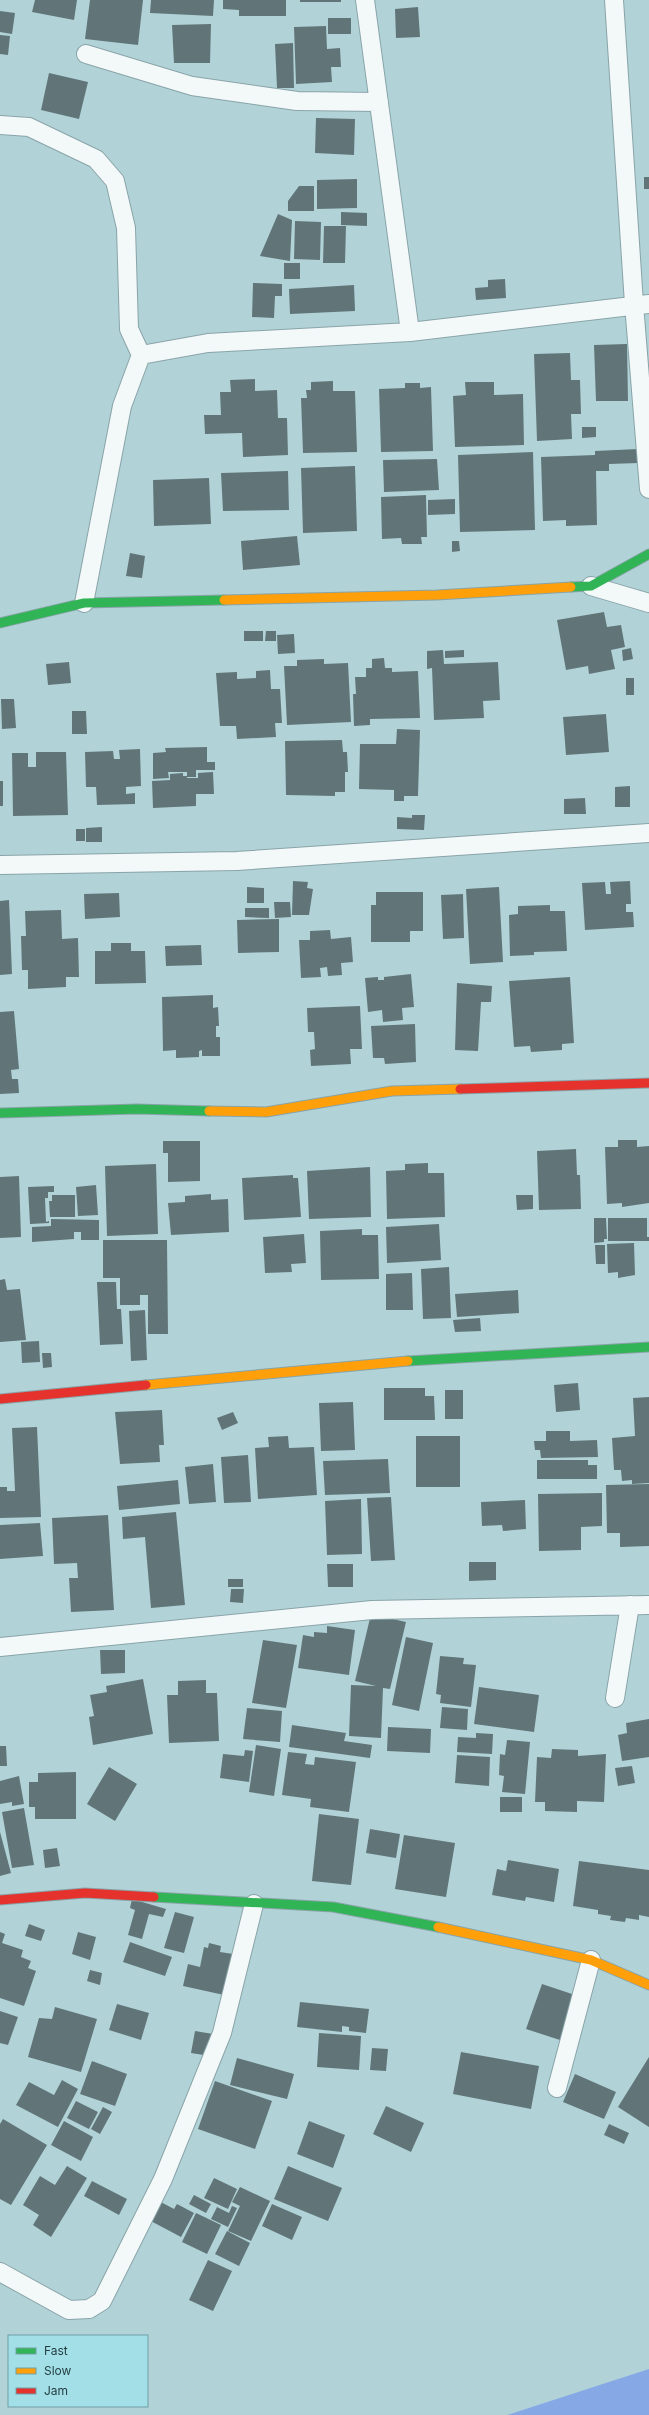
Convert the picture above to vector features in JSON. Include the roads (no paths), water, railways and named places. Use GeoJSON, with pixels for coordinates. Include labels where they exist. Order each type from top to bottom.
{"type":"FeatureCollection","features":[{"type":"Feature","properties":{"kind":"street"},"geometry":{"type":"LineString","coordinates":[[365,0],[410,332]]}},
{"type":"Feature","properties":{"kind":"street"},"geometry":{"type":"LineString","coordinates":[[614,0],[641,304],[649,489]]}},
{"type":"Feature","properties":{"kind":"street"},"geometry":{"type":"LineString","coordinates":[[86,54],[192,86],[297,101],[379,102]]}},
{"type":"Feature","properties":{"kind":"street"},"geometry":{"type":"LineString","coordinates":[[0,124],[30,127],[96,159],[115,181],[126,228],[129,329],[141,354],[122,406],[84,603]]}},
{"type":"Feature","properties":{"kind":"street"},"geometry":{"type":"LineString","coordinates":[[141,354],[208,343],[410,332],[641,304]]}},
{"type":"Feature","properties":{"kind":"street"},"geometry":{"type":"LineString","coordinates":[[591,586],[649,554]]}},
{"type":"Feature","properties":{"kind":"street"},"geometry":{"type":"LineString","coordinates":[[0,623],[84,603],[438,595],[591,586],[649,603]]}},
{"type":"Feature","properties":{"kind":"street"},"geometry":{"type":"LineString","coordinates":[[0,865],[238,861],[649,833]]}},
{"type":"Feature","properties":{"kind":"street"},"geometry":{"type":"LineString","coordinates":[[0,1113],[137,1109],[266,1112],[392,1091],[649,1083]]}},
{"type":"Feature","properties":{"kind":"street"},"geometry":{"type":"LineString","coordinates":[[0,1399],[379,1363],[649,1347]]}},
{"type":"Feature","properties":{"kind":"street"},"geometry":{"type":"LineString","coordinates":[[615,1698],[630,1605]]}},
{"type":"Feature","properties":{"kind":"street"},"geometry":{"type":"LineString","coordinates":[[0,1647],[372,1610],[649,1605]]}},
{"type":"Feature","properties":{"kind":"street"},"geometry":{"type":"LineString","coordinates":[[0,1900],[92,1893],[254,1904],[333,1907],[456,1930],[591,1960],[649,1985]]}},
{"type":"Feature","properties":{"kind":"street"},"geometry":{"type":"LineString","coordinates":[[0,2272],[69,2310],[89,2309],[102,2301],[163,2179],[222,2033],[254,1904]]}},
{"type":"Feature","properties":{"kind":"street"},"geometry":{"type":"LineString","coordinates":[[557,2088],[591,1960]]}},
{"type":"Feature","properties":{"kind":"water"},"geometry":{"type":"Polygon","coordinates":[[[649,2369],[649,2415],[507,2415],[649,2369]]]}}]}
